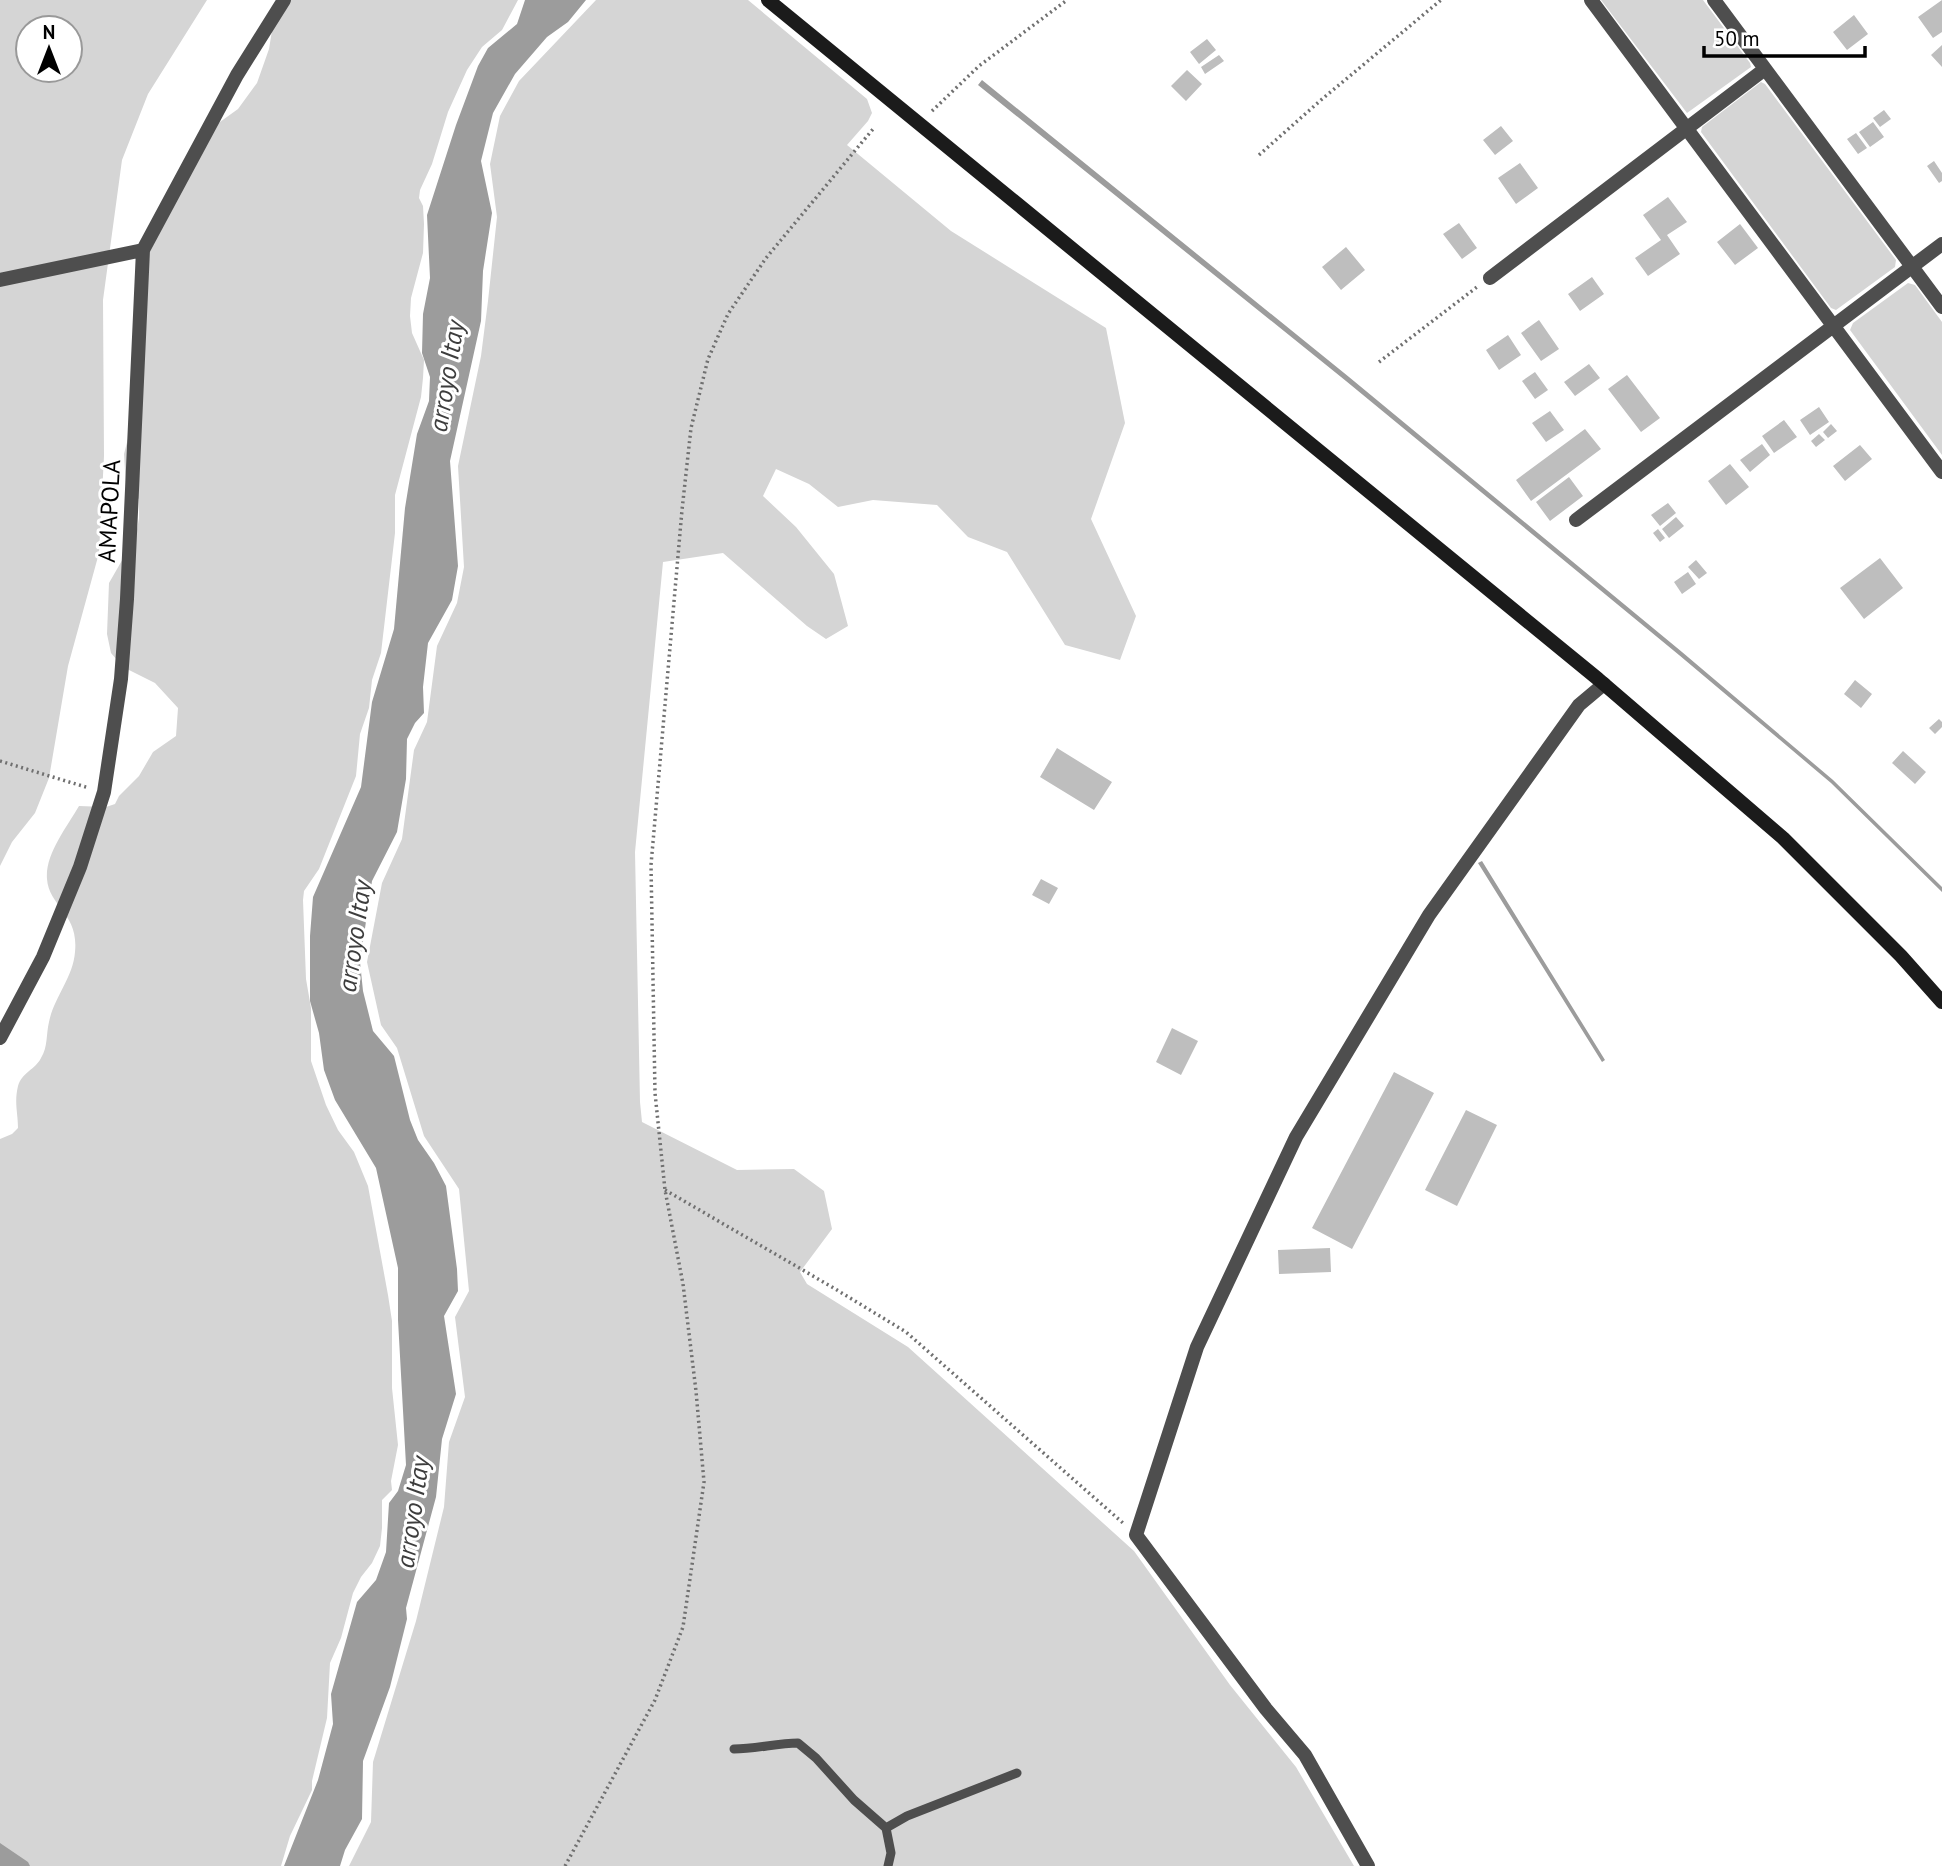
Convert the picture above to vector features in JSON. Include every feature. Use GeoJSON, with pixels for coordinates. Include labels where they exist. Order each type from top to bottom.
{"type":"FeatureCollection","features":[{"type":"Feature","properties":{"kind":"street","name":"AMAPOLA"},"geometry":{"type":"LineString","coordinates":[[0,1038],[43,957],[79,867],[104,792],[121,679],[127,600],[143,250],[237,75],[284,0]]}},
{"type":"Feature","properties":{"kind":"street"},"geometry":{"type":"LineString","coordinates":[[768,0],[1604,684],[1783,838],[1942,1002]]}},
{"type":"Feature","properties":{"kind":"street"},"geometry":{"type":"LineString","coordinates":[[1591,0],[1942,472]]}},
{"type":"Feature","properties":{"kind":"street"},"geometry":{"type":"LineString","coordinates":[[1714,0],[1942,307]]}},
{"type":"Feature","properties":{"kind":"street"},"geometry":{"type":"LineString","coordinates":[[1490,278],[1765,68]]}},
{"type":"Feature","properties":{"kind":"street"},"geometry":{"type":"LineString","coordinates":[[1576,520],[1942,244]]}},
{"type":"Feature","properties":{"kind":"street"},"geometry":{"type":"LineString","coordinates":[[0,280],[143,250]]}},
{"type":"Feature","properties":{"kind":"street"},"geometry":{"type":"LineString","coordinates":[[1368,1866],[1305,1755],[1266,1709],[1136,1535],[1197,1347],[1296,1136],[1429,915],[1579,705],[1604,684]]}},
{"type":"Feature","properties":{"kind":"lane"},"geometry":{"type":"LineString","coordinates":[[734,1749],[799,1743],[854,1800],[886,1828],[891,1853],[888,1866]]}},
{"type":"Feature","properties":{"kind":"lane"},"geometry":{"type":"LineString","coordinates":[[886,1828],[907,1816],[1017,1773]]}},
{"type":"Feature","properties":{"kind":"path"},"geometry":{"type":"LineString","coordinates":[[918,125],[979,66],[1067,0]]}},
{"type":"Feature","properties":{"kind":"path"},"geometry":{"type":"LineString","coordinates":[[1259,155],[1441,0]]}},
{"type":"Feature","properties":{"kind":"path"},"geometry":{"type":"LineString","coordinates":[[565,1866],[655,1700],[682,1627],[704,1482],[696,1391],[682,1284],[665,1190],[655,1093],[651,865],[691,428],[708,359],[728,314],[766,258],[873,129]]}},
{"type":"Feature","properties":{"kind":"path"},"geometry":{"type":"LineString","coordinates":[[1379,362],[1490,278]]}},
{"type":"Feature","properties":{"kind":"path"},"geometry":{"type":"LineString","coordinates":[[0,761],[104,792]]}},
{"type":"Feature","properties":{"kind":"path"},"geometry":{"type":"LineString","coordinates":[[665,1190],[906,1332],[1136,1535]]}},
{"type":"Feature","properties":{"kind":"shaded area"},"geometry":{"type":"Polygon","coordinates":[[[0,0],[207,0],[148,94],[122,160],[103,300],[104,456],[99,553],[68,666],[49,778],[35,813],[12,842],[0,866],[0,0]]]}},
{"type":"Feature","properties":{"kind":"shaded area"},"geometry":{"type":"Polygon","coordinates":[[[277,0],[518,0],[502,30],[482,47],[467,70],[448,112],[432,164],[420,190],[424,224],[423,253],[411,298],[410,316],[412,333],[424,360],[423,378],[421,397],[395,495],[395,533],[381,653],[372,680],[369,708],[360,734],[356,776],[319,869],[304,891],[303,900],[306,979],[311,1008],[311,1061],[326,1105],[338,1130],[354,1152],[368,1186],[392,1321],[392,1388],[398,1445],[391,1481],[392,1490],[382,1500],[380,1546],[353,1593],[341,1638],[330,1663],[327,1718],[312,1790],[290,1836],[281,1866],[0,1866],[0,1139],[18,1128],[18,1086],[22,1077],[43,1054],[51,1013],[74,961],[73,928],[53,897],[47,879],[53,850],[79,806],[106,807],[115,804],[119,796],[139,776],[153,752],[176,736],[178,708],[155,683],[123,667],[111,653],[107,634],[109,583],[136,536],[139,518],[139,499],[126,488],[124,454],[133,419],[137,278],[206,132],[238,109],[257,83],[269,49],[277,0]]]}},
{"type":"Feature","properties":{"kind":"shaded area"},"geometry":{"type":"Polygon","coordinates":[[[596,0],[748,0],[867,99],[872,113],[847,145],[951,231],[1106,328],[1125,423],[1091,519],[1136,616],[1120,660],[1065,645],[1007,552],[968,537],[937,505],[873,500],[838,507],[809,484],[776,469],[763,496],[796,527],[834,574],[848,626],[826,639],[807,626],[723,553],[663,562],[635,852],[642,1122],[737,1170],[794,1169],[824,1191],[832,1229],[800,1272],[807,1284],[908,1347],[1134,1551],[1230,1685],[1296,1767],[1354,1866],[349,1866],[371,1822],[373,1762],[416,1621],[444,1507],[449,1442],[465,1397],[455,1317],[469,1291],[459,1189],[424,1136],[397,1048],[381,1025],[367,962],[382,883],[402,839],[414,750],[427,722],[437,646],[457,603],[464,567],[458,466],[481,356],[488,301],[497,217],[490,164],[500,116],[519,81],[596,0]]]}},
{"type":"Feature","properties":{"kind":"shaded area"},"geometry":{"type":"Polygon","coordinates":[[[1601,0],[1703,0],[1751,67],[1687,113],[1601,0]]]}},
{"type":"Feature","properties":{"kind":"shaded area"},"geometry":{"type":"Polygon","coordinates":[[[1761,82],[1896,260],[1895,267],[1836,310],[1831,308],[1701,132],[1702,127],[1761,82]]]}},
{"type":"Feature","properties":{"kind":"shaded area"},"geometry":{"type":"Polygon","coordinates":[[[1908,283],[1915,285],[1942,322],[1942,455],[1850,330],[1853,323],[1908,283]]]}},
{"type":"Feature","properties":{"kind":"water","name":"arroyo Itay"},"geometry":{"type":"Polygon","coordinates":[[[525,0],[586,0],[568,22],[547,37],[515,74],[493,113],[481,161],[492,213],[483,271],[481,321],[450,461],[458,566],[452,600],[428,643],[423,687],[424,713],[407,739],[406,779],[397,832],[372,881],[360,962],[363,991],[373,1031],[394,1056],[410,1120],[418,1140],[446,1186],[458,1291],[444,1316],[456,1394],[442,1439],[436,1497],[406,1608],[407,1619],[390,1687],[363,1761],[362,1819],[345,1850],[340,1866],[284,1866],[318,1780],[333,1724],[331,1694],[357,1602],[376,1580],[386,1552],[389,1503],[398,1491],[406,1465],[398,1320],[398,1268],[376,1168],[335,1100],[324,1070],[319,1033],[310,1001],[313,897],[361,787],[372,702],[394,629],[405,508],[417,434],[429,401],[430,377],[422,353],[423,314],[430,278],[427,215],[478,66],[488,48],[517,24],[525,0]]]}},
{"type":"Feature","properties":{"kind":"water"},"geometry":{"type":"Polygon","coordinates":[[[982,80],[1349,377],[1682,652],[1833,780],[1942,887],[1942,892],[1831,783],[1346,381],[978,85],[982,80]]]}},
{"type":"Feature","properties":{"kind":"water"},"geometry":{"type":"Polygon","coordinates":[[[1482,861],[1605,1060],[1602,1062],[1478,863],[1482,861]]]}},
{"type":"Feature","properties":{"kind":"water"},"geometry":{"type":"Polygon","coordinates":[[[0,1843],[28,1862],[30,1866],[0,1866],[0,1843]]]}},
{"type":"Feature","properties":{"kind":"building"},"geometry":{"type":"Polygon","coordinates":[[[1942,0],[1942,32],[1933,38],[1918,17],[1942,0]]]}},
{"type":"Feature","properties":{"kind":"building"},"geometry":{"type":"Polygon","coordinates":[[[1854,15],[1868,34],[1847,50],[1833,32],[1854,15]]]}},
{"type":"Feature","properties":{"kind":"building"},"geometry":{"type":"Polygon","coordinates":[[[1207,39],[1216,50],[1199,64],[1190,52],[1207,39]]]}},
{"type":"Feature","properties":{"kind":"building"},"geometry":{"type":"Polygon","coordinates":[[[1942,45],[1942,67],[1931,55],[1942,45]]]}},
{"type":"Feature","properties":{"kind":"building"},"geometry":{"type":"Polygon","coordinates":[[[1219,55],[1224,61],[1205,74],[1201,67],[1219,55]]]}},
{"type":"Feature","properties":{"kind":"building"},"geometry":{"type":"Polygon","coordinates":[[[1187,70],[1202,84],[1186,101],[1171,86],[1187,70]]]}},
{"type":"Feature","properties":{"kind":"building"},"geometry":{"type":"Polygon","coordinates":[[[1884,110],[1891,119],[1880,127],[1873,118],[1884,110]]]}},
{"type":"Feature","properties":{"kind":"building"},"geometry":{"type":"Polygon","coordinates":[[[1873,122],[1884,137],[1870,147],[1859,132],[1873,122]]]}},
{"type":"Feature","properties":{"kind":"building"},"geometry":{"type":"Polygon","coordinates":[[[1501,126],[1513,141],[1495,155],[1483,140],[1501,126]]]}},
{"type":"Feature","properties":{"kind":"building"},"geometry":{"type":"Polygon","coordinates":[[[1856,133],[1867,148],[1858,154],[1847,139],[1856,133]]]}},
{"type":"Feature","properties":{"kind":"building"},"geometry":{"type":"Polygon","coordinates":[[[1934,161],[1942,173],[1942,181],[1939,183],[1927,166],[1934,161]]]}},
{"type":"Feature","properties":{"kind":"building"},"geometry":{"type":"Polygon","coordinates":[[[1520,163],[1538,188],[1516,204],[1498,178],[1520,163]]]}},
{"type":"Feature","properties":{"kind":"building"},"geometry":{"type":"Polygon","coordinates":[[[1668,197],[1687,222],[1667,235],[1680,254],[1648,276],[1635,258],[1661,240],[1643,215],[1668,197]]]}},
{"type":"Feature","properties":{"kind":"building"},"geometry":{"type":"Polygon","coordinates":[[[1459,223],[1477,248],[1462,259],[1443,234],[1459,223]]]}},
{"type":"Feature","properties":{"kind":"building"},"geometry":{"type":"Polygon","coordinates":[[[1740,224],[1758,248],[1735,265],[1717,242],[1740,224]]]}},
{"type":"Feature","properties":{"kind":"building"},"geometry":{"type":"Polygon","coordinates":[[[1346,247],[1365,270],[1341,290],[1322,267],[1346,247]]]}},
{"type":"Feature","properties":{"kind":"building"},"geometry":{"type":"Polygon","coordinates":[[[1592,277],[1604,294],[1580,311],[1568,294],[1592,277]]]}},
{"type":"Feature","properties":{"kind":"building"},"geometry":{"type":"Polygon","coordinates":[[[1539,320],[1559,349],[1541,361],[1521,333],[1539,320]]]}},
{"type":"Feature","properties":{"kind":"building"},"geometry":{"type":"Polygon","coordinates":[[[1508,335],[1521,355],[1499,370],[1486,350],[1508,335]]]}},
{"type":"Feature","properties":{"kind":"building"},"geometry":{"type":"Polygon","coordinates":[[[1589,364],[1600,378],[1575,396],[1564,382],[1589,364]]]}},
{"type":"Feature","properties":{"kind":"building"},"geometry":{"type":"Polygon","coordinates":[[[1535,372],[1548,390],[1535,399],[1522,381],[1535,372]]]}},
{"type":"Feature","properties":{"kind":"building"},"geometry":{"type":"Polygon","coordinates":[[[1627,375],[1660,418],[1641,432],[1608,389],[1627,375]]]}},
{"type":"Feature","properties":{"kind":"building"},"geometry":{"type":"Polygon","coordinates":[[[1819,407],[1829,422],[1810,435],[1800,420],[1819,407]]]}},
{"type":"Feature","properties":{"kind":"building"},"geometry":{"type":"Polygon","coordinates":[[[1550,411],[1564,430],[1546,442],[1532,423],[1550,411]]]}},
{"type":"Feature","properties":{"kind":"building"},"geometry":{"type":"Polygon","coordinates":[[[1784,420],[1797,437],[1774,453],[1762,436],[1784,420]]]}},
{"type":"Feature","properties":{"kind":"building"},"geometry":{"type":"Polygon","coordinates":[[[1831,424],[1837,431],[1828,438],[1823,432],[1831,424]]]}},
{"type":"Feature","properties":{"kind":"building"},"geometry":{"type":"Polygon","coordinates":[[[1585,429],[1601,449],[1531,501],[1516,480],[1585,429]]]}},
{"type":"Feature","properties":{"kind":"building"},"geometry":{"type":"Polygon","coordinates":[[[1819,434],[1825,440],[1816,447],[1811,441],[1819,434]]]}},
{"type":"Feature","properties":{"kind":"building"},"geometry":{"type":"Polygon","coordinates":[[[1762,444],[1770,455],[1750,472],[1740,460],[1762,444]]]}},
{"type":"Feature","properties":{"kind":"building"},"geometry":{"type":"Polygon","coordinates":[[[1860,445],[1872,459],[1845,481],[1833,466],[1860,445]]]}},
{"type":"Feature","properties":{"kind":"building"},"geometry":{"type":"Polygon","coordinates":[[[1730,464],[1749,487],[1726,505],[1708,481],[1730,464]]]}},
{"type":"Feature","properties":{"kind":"building"},"geometry":{"type":"Polygon","coordinates":[[[1569,477],[1583,496],[1550,521],[1536,502],[1569,477]]]}},
{"type":"Feature","properties":{"kind":"building"},"geometry":{"type":"Polygon","coordinates":[[[1668,503],[1676,513],[1660,526],[1651,515],[1668,503]]]}},
{"type":"Feature","properties":{"kind":"building"},"geometry":{"type":"Polygon","coordinates":[[[1676,517],[1684,526],[1669,538],[1662,529],[1676,517]]]}},
{"type":"Feature","properties":{"kind":"building"},"geometry":{"type":"Polygon","coordinates":[[[1658,529],[1665,538],[1660,542],[1653,533],[1658,529]]]}},
{"type":"Feature","properties":{"kind":"building"},"geometry":{"type":"Polygon","coordinates":[[[1880,558],[1903,588],[1864,619],[1840,588],[1880,558]]]}},
{"type":"Feature","properties":{"kind":"building"},"geometry":{"type":"Polygon","coordinates":[[[1696,560],[1707,573],[1699,579],[1688,567],[1696,560]]]}},
{"type":"Feature","properties":{"kind":"building"},"geometry":{"type":"Polygon","coordinates":[[[1688,572],[1696,584],[1682,594],[1674,582],[1688,572]]]}},
{"type":"Feature","properties":{"kind":"building"},"geometry":{"type":"Polygon","coordinates":[[[1855,680],[1872,694],[1861,708],[1844,694],[1855,680]]]}},
{"type":"Feature","properties":{"kind":"building"},"geometry":{"type":"Polygon","coordinates":[[[1939,719],[1942,727],[1935,734],[1929,728],[1939,719]]]}},
{"type":"Feature","properties":{"kind":"building"},"geometry":{"type":"Polygon","coordinates":[[[1057,748],[1112,782],[1094,810],[1040,777],[1057,748]]]}},
{"type":"Feature","properties":{"kind":"building"},"geometry":{"type":"Polygon","coordinates":[[[1903,751],[1926,772],[1915,784],[1892,763],[1903,751]]]}},
{"type":"Feature","properties":{"kind":"building"},"geometry":{"type":"Polygon","coordinates":[[[1041,879],[1058,888],[1049,904],[1032,895],[1041,879]]]}},
{"type":"Feature","properties":{"kind":"building"},"geometry":{"type":"Polygon","coordinates":[[[1172,1028],[1198,1041],[1181,1075],[1156,1062],[1172,1028]]]}},
{"type":"Feature","properties":{"kind":"building"},"geometry":{"type":"Polygon","coordinates":[[[1394,1072],[1434,1093],[1352,1249],[1312,1228],[1394,1072]]]}},
{"type":"Feature","properties":{"kind":"building"},"geometry":{"type":"Polygon","coordinates":[[[1466,1110],[1497,1125],[1457,1206],[1425,1190],[1466,1110]]]}},
{"type":"Feature","properties":{"kind":"building"},"geometry":{"type":"Polygon","coordinates":[[[1330,1248],[1331,1272],[1279,1274],[1278,1250],[1330,1248]]]}}]}
